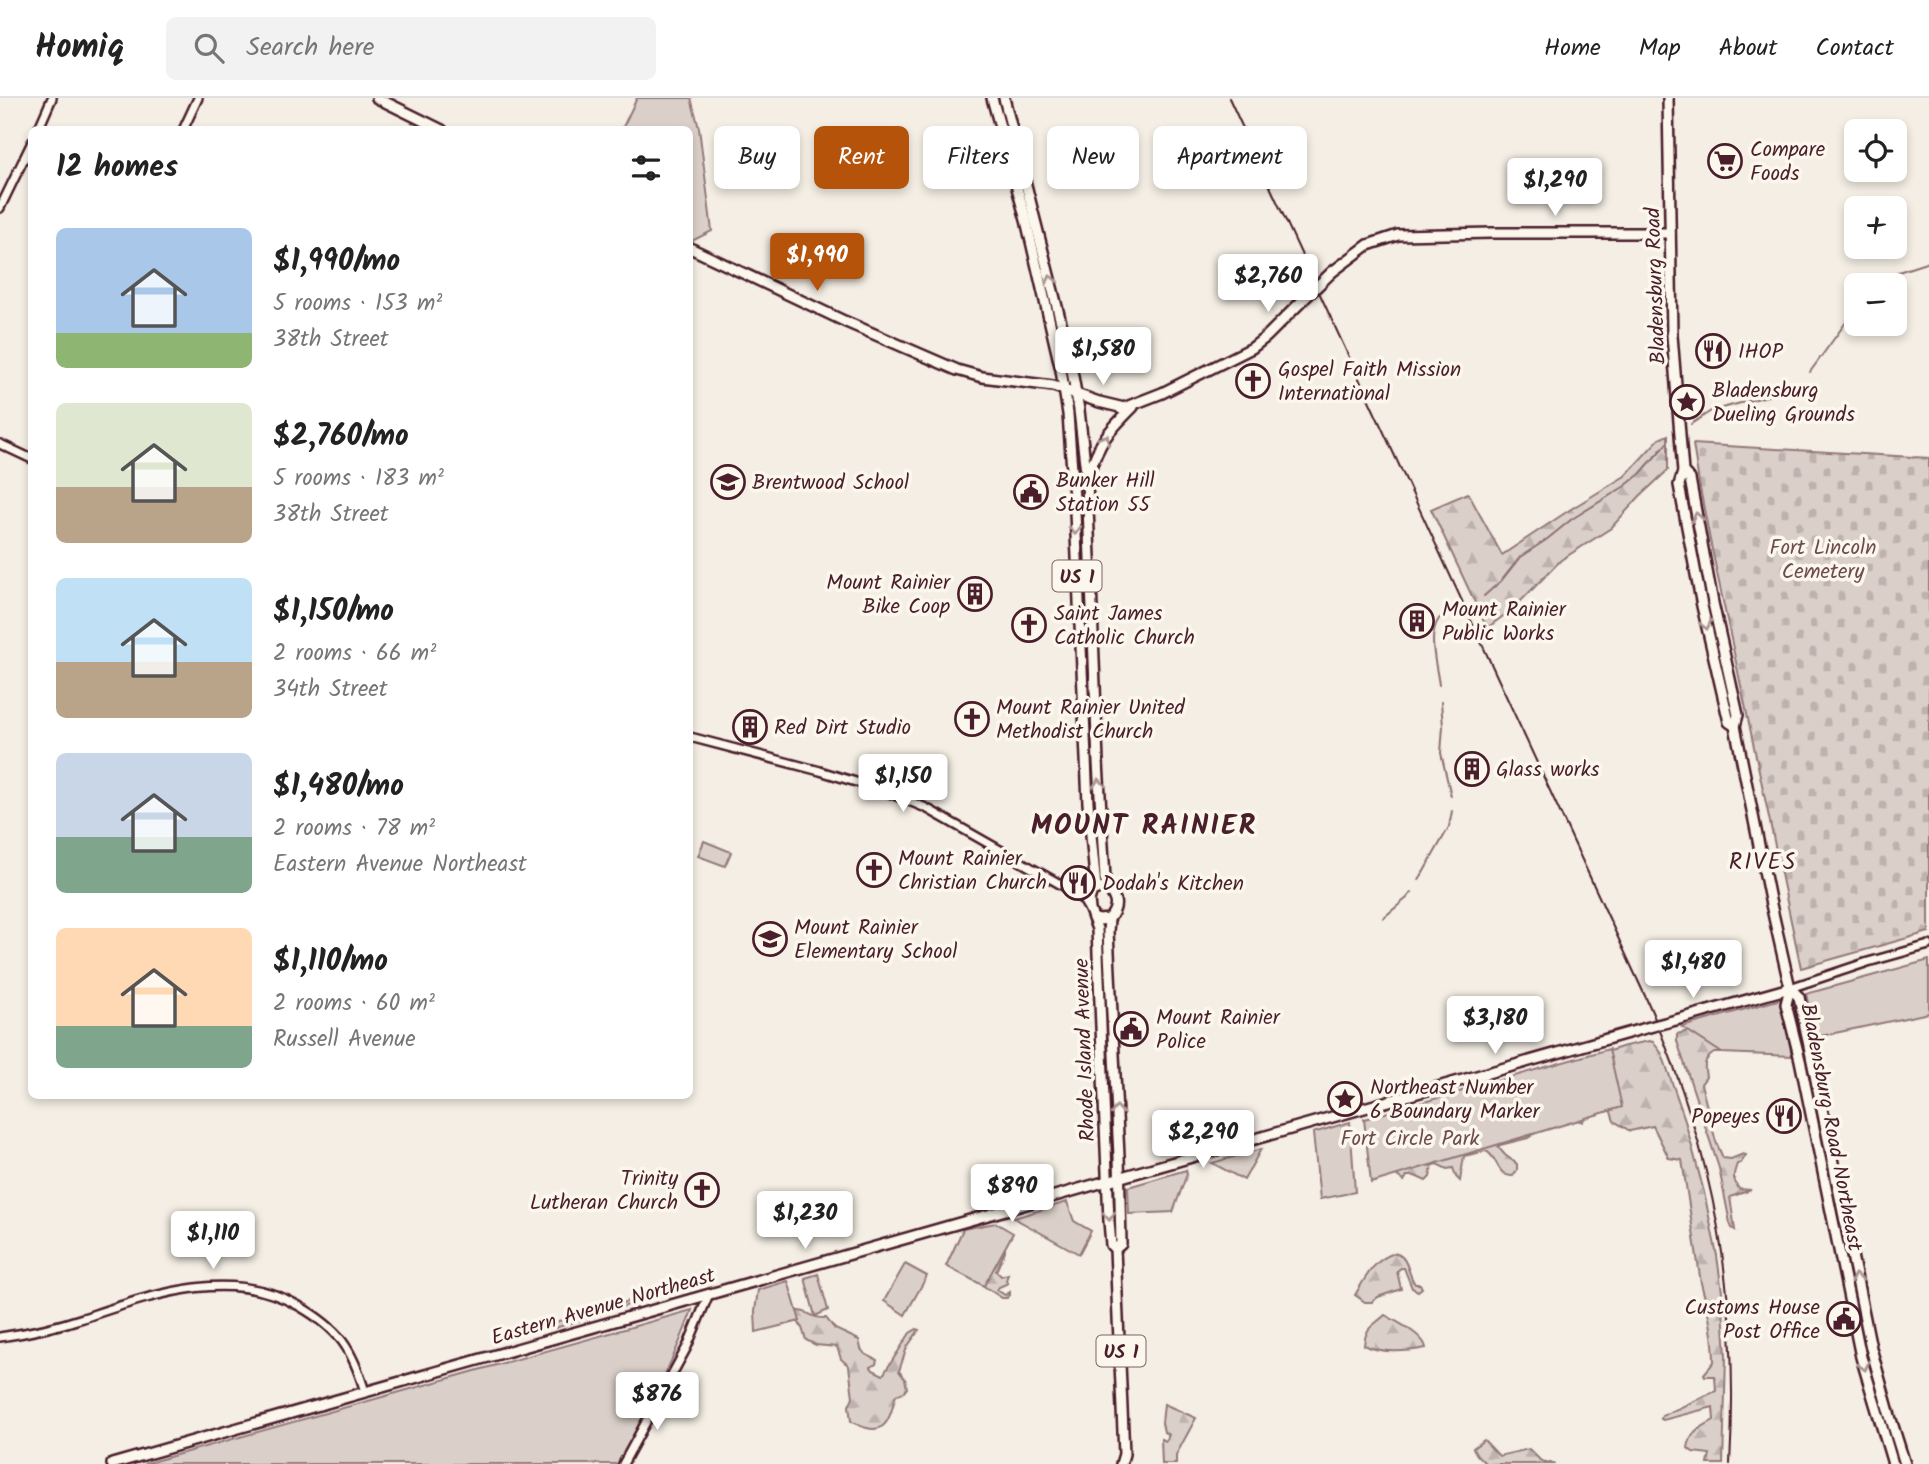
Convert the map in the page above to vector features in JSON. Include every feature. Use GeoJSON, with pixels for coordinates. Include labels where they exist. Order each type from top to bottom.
{"type":"FeatureCollection","features":[{"type":"Feature","properties":{"kind":"main road"},"geometry":{"type":"LineString","coordinates":[[377,98],[434,126]]}},
{"type":"Feature","properties":{"kind":"main road","name":"US 1"},"geometry":{"type":"LineString","coordinates":[[992,98],[1026,220],[1064,389],[1071,447],[1094,890],[1090,900],[1091,914]]}},
{"type":"Feature","properties":{"kind":"main road","name":"US 1"},"geometry":{"type":"LineString","coordinates":[[1004,98],[1069,354],[1087,481],[1105,878],[1116,903],[1109,919]]}},
{"type":"Feature","properties":{"kind":"main road","name":"Bladensburg Road"},"geometry":{"type":"LineString","coordinates":[[1668,98],[1672,335],[1683,472],[1690,479],[1713,603],[1738,715],[1735,726],[1790,988]]}},
{"type":"Feature","properties":{"kind":"main road"},"geometry":{"type":"LineString","coordinates":[[693,249],[844,321],[957,370],[982,377],[1064,389],[1086,403],[1111,411],[1135,405],[1252,348],[1335,269],[1368,245],[1398,235],[1670,233]]}},
{"type":"Feature","properties":{"kind":"main road"},"geometry":{"type":"LineString","coordinates":[[1087,481],[1095,455],[1104,438],[1135,405]]}},
{"type":"Feature","properties":{"kind":"main road"},"geometry":{"type":"LineString","coordinates":[[1094,890],[1108,889]]}},
{"type":"Feature","properties":{"kind":"main road"},"geometry":{"type":"LineString","coordinates":[[1091,914],[1099,920],[1109,919]]}},
{"type":"Feature","properties":{"kind":"main road","name":"Rhode Island Avenue"},"geometry":{"type":"LineString","coordinates":[[1091,914],[1097,929],[1107,1182]]}},
{"type":"Feature","properties":{"kind":"main road","name":"Rhode Island Avenue"},"geometry":{"type":"LineString","coordinates":[[1109,919],[1119,1178]]}},
{"type":"Feature","properties":{"kind":"main road","name":"Eastern Avenue Northeast"},"geometry":{"type":"LineString","coordinates":[[112,1464],[1790,988]]}},
{"type":"Feature","properties":{"kind":"main road","name":"Bladensburg Road Northeast"},"geometry":{"type":"LineString","coordinates":[[1790,988],[1799,997],[1871,1348],[1889,1416],[1906,1464]]}},
{"type":"Feature","properties":{"kind":"main road","name":"Bladensburg Road Northeast"},"geometry":{"type":"LineString","coordinates":[[1790,988],[1786,1004],[1816,1135],[1861,1357],[1893,1464]]}},
{"type":"Feature","properties":{"kind":"main road"},"geometry":{"type":"LineString","coordinates":[[1816,1135],[1827,1132]]}},
{"type":"Feature","properties":{"kind":"main road","name":"US 1"},"geometry":{"type":"LineString","coordinates":[[1115,1249],[1121,1244],[1119,1178]]}},
{"type":"Feature","properties":{"kind":"main road","name":"US 1"},"geometry":{"type":"LineString","coordinates":[[1107,1182],[1111,1245],[1115,1249],[1124,1454],[1121,1464]]}},
{"type":"Feature","properties":{"kind":"main road","name":"US 1"},"geometry":{"type":"LineString","coordinates":[[1124,1454],[1128,1464]]}},
{"type":"Feature","properties":{"kind":"street"},"geometry":{"type":"LineString","coordinates":[[39,126],[52,98]]}},
{"type":"Feature","properties":{"kind":"street"},"geometry":{"type":"LineString","coordinates":[[185,126],[198,98]]}},
{"type":"Feature","properties":{"kind":"street"},"geometry":{"type":"LineString","coordinates":[[0,208],[28,150]]}},
{"type":"Feature","properties":{"kind":"street"},"geometry":{"type":"LineString","coordinates":[[0,443],[28,455]]}},
{"type":"Feature","properties":{"kind":"street"},"geometry":{"type":"LineString","coordinates":[[693,738],[820,771],[934,811],[1068,888],[1083,900],[1091,914]]}},
{"type":"Feature","properties":{"kind":"street"},"geometry":{"type":"LineString","coordinates":[[1068,888],[1078,891],[1094,890]]}},
{"type":"Feature","properties":{"kind":"street"},"geometry":{"type":"LineString","coordinates":[[1790,988],[1929,945]]}},
{"type":"Feature","properties":{"kind":"street"},"geometry":{"type":"LineString","coordinates":[[0,1336],[36,1331],[157,1295],[195,1287],[215,1285],[251,1288],[288,1299],[328,1324],[352,1357],[365,1392]]}},
{"type":"Feature","properties":{"kind":"street"},"geometry":{"type":"LineString","coordinates":[[623,1464],[687,1347],[709,1294]]}},
{"type":"Feature","properties":{"kind":"green space"},"geometry":{"type":"Polygon","coordinates":[[[637,98],[691,98],[699,128],[712,231],[693,240],[693,126],[623,126],[637,98]]]}},
{"type":"Feature","properties":{"kind":"green space"},"geometry":{"type":"Polygon","coordinates":[[[1668,435],[1668,470],[1611,528],[1561,560],[1514,608],[1487,628],[1431,509],[1468,493],[1502,555],[1625,476],[1659,439],[1668,435]]]}},
{"type":"Feature","properties":{"kind":"green space","name":"Fort Lincoln Cemetery"},"geometry":{"type":"Polygon","coordinates":[[[1693,444],[1929,458],[1929,932],[1801,968],[1710,540],[1693,444]]]}},
{"type":"Feature","properties":{"kind":"green space"},"geometry":{"type":"Polygon","coordinates":[[[704,841],[731,852],[725,866],[698,856],[704,841]]]}},
{"type":"Feature","properties":{"kind":"green space"},"geometry":{"type":"Polygon","coordinates":[[[1929,960],[1929,1013],[1816,1037],[1806,994],[1929,960]]]}},
{"type":"Feature","properties":{"kind":"green space"},"geometry":{"type":"Polygon","coordinates":[[[1781,999],[1792,1056],[1722,1053],[1682,1027],[1781,999]]]}},
{"type":"Feature","properties":{"kind":"green space"},"geometry":{"type":"Polygon","coordinates":[[[1692,1030],[1733,1049],[1729,1053],[1714,1053],[1708,1058],[1705,1066],[1706,1077],[1701,1084],[1716,1142],[1723,1158],[1746,1155],[1741,1163],[1737,1164],[1734,1179],[1739,1189],[1751,1190],[1730,1197],[1735,1230],[1730,1223],[1719,1168],[1677,1041],[1677,1034],[1692,1030]]]}},
{"type":"Feature","properties":{"kind":"green space"},"geometry":{"type":"Polygon","coordinates":[[[1653,1042],[1662,1054],[1684,1117],[1704,1192],[1717,1256],[1726,1356],[1723,1464],[1708,1464],[1710,1454],[1693,1452],[1688,1448],[1694,1434],[1714,1420],[1713,1407],[1661,1419],[1662,1416],[1716,1391],[1715,1376],[1704,1374],[1714,1362],[1713,1342],[1682,1160],[1669,1158],[1653,1126],[1630,1131],[1614,1121],[1610,1109],[1584,1116],[1583,1122],[1577,1120],[1500,1145],[1498,1147],[1505,1155],[1517,1164],[1513,1176],[1503,1173],[1486,1151],[1464,1156],[1460,1181],[1453,1168],[1447,1169],[1437,1164],[1432,1166],[1430,1177],[1426,1181],[1407,1176],[1404,1181],[1396,1175],[1584,1059],[1653,1042]]]}},
{"type":"Feature","properties":{"kind":"green space","name":"Fort Circle Park"},"geometry":{"type":"Polygon","coordinates":[[[1609,1049],[1622,1107],[1371,1183],[1364,1119],[1609,1049]]]}},
{"type":"Feature","properties":{"kind":"green space","name":"Fort Circle Park"},"geometry":{"type":"Polygon","coordinates":[[[1350,1122],[1355,1192],[1320,1199],[1313,1133],[1350,1122]]]}},
{"type":"Feature","properties":{"kind":"green space"},"geometry":{"type":"Polygon","coordinates":[[[1261,1149],[1244,1180],[1212,1163],[1261,1149]]]}},
{"type":"Feature","properties":{"kind":"green space"},"geometry":{"type":"Polygon","coordinates":[[[1186,1170],[1187,1174],[1173,1212],[1129,1214],[1128,1187],[1186,1170]]]}},
{"type":"Feature","properties":{"kind":"green space"},"geometry":{"type":"Polygon","coordinates":[[[1067,1202],[1074,1221],[1091,1231],[1079,1254],[1014,1218],[1067,1202]]]}},
{"type":"Feature","properties":{"kind":"green space"},"geometry":{"type":"Polygon","coordinates":[[[996,1223],[1013,1233],[984,1286],[946,1266],[963,1229],[996,1223]]]}},
{"type":"Feature","properties":{"kind":"green space"},"geometry":{"type":"Polygon","coordinates":[[[1005,1246],[996,1271],[1001,1276],[1008,1274],[1008,1283],[997,1290],[1005,1295],[1010,1292],[1010,1295],[1002,1298],[979,1283],[1005,1246]]]}},
{"type":"Feature","properties":{"kind":"green space"},"geometry":{"type":"Polygon","coordinates":[[[1395,1253],[1403,1258],[1412,1280],[1422,1288],[1418,1291],[1412,1288],[1404,1268],[1401,1268],[1397,1271],[1401,1289],[1378,1297],[1372,1302],[1365,1302],[1355,1295],[1376,1264],[1395,1253]]]}},
{"type":"Feature","properties":{"kind":"green space"},"geometry":{"type":"Polygon","coordinates":[[[905,1264],[927,1276],[905,1315],[884,1301],[905,1264]]]}},
{"type":"Feature","properties":{"kind":"green space"},"geometry":{"type":"Polygon","coordinates":[[[818,1274],[828,1310],[815,1316],[805,1278],[818,1274]]]}},
{"type":"Feature","properties":{"kind":"green space"},"geometry":{"type":"Polygon","coordinates":[[[788,1281],[800,1321],[756,1332],[758,1290],[788,1281]]]}},
{"type":"Feature","properties":{"kind":"green space"},"geometry":{"type":"Polygon","coordinates":[[[636,1299],[644,1300],[552,1329],[541,1326],[636,1299]]]}},
{"type":"Feature","properties":{"kind":"green space"},"geometry":{"type":"Polygon","coordinates":[[[692,1310],[667,1369],[618,1464],[144,1464],[692,1310]]]}},
{"type":"Feature","properties":{"kind":"green space"},"geometry":{"type":"Polygon","coordinates":[[[796,1311],[826,1318],[835,1329],[859,1340],[865,1354],[877,1360],[871,1367],[873,1370],[883,1375],[910,1333],[919,1330],[907,1347],[899,1371],[907,1388],[896,1395],[888,1420],[880,1428],[862,1427],[851,1421],[849,1406],[853,1397],[849,1366],[841,1359],[837,1347],[816,1345],[806,1340],[796,1311]]]}},
{"type":"Feature","properties":{"kind":"green space"},"geometry":{"type":"Polygon","coordinates":[[[1385,1315],[1420,1338],[1426,1348],[1394,1351],[1378,1350],[1364,1345],[1368,1330],[1385,1315]]]}},
{"type":"Feature","properties":{"kind":"green space"},"geometry":{"type":"Polygon","coordinates":[[[1164,1404],[1196,1418],[1176,1455],[1176,1464],[1162,1464],[1161,1439],[1166,1441],[1169,1435],[1164,1432],[1162,1423],[1164,1404]]]}},
{"type":"Feature","properties":{"kind":"green space"},"geometry":{"type":"Polygon","coordinates":[[[1484,1440],[1499,1456],[1529,1449],[1541,1461],[1555,1464],[1486,1464],[1473,1448],[1484,1440]]]}},
{"type":"Feature","properties":{"kind":"waterway"},"geometry":{"type":"LineString","coordinates":[[1895,273],[1929,262]]}},
{"type":"Feature","properties":{"kind":"waterway"},"geometry":{"type":"LineString","coordinates":[[1810,372],[1844,325]]}},
{"type":"Feature","properties":{"kind":"waterway"},"geometry":{"type":"LineString","coordinates":[[1691,424],[1711,411],[1771,395],[1794,392],[1803,385]]}},
{"type":"Feature","properties":{"kind":"waterway"},"geometry":{"type":"LineString","coordinates":[[1484,596],[1502,580],[1520,557],[1572,519],[1625,486],[1640,474],[1667,443]]}},
{"type":"Feature","properties":{"kind":"waterway"},"geometry":{"type":"LineString","coordinates":[[1439,685],[1433,634],[1440,617],[1448,611]]}},
{"type":"Feature","properties":{"kind":"waterway"},"geometry":{"type":"LineString","coordinates":[[1441,702],[1441,753],[1451,796]]}},
{"type":"Feature","properties":{"kind":"waterway"},"geometry":{"type":"LineString","coordinates":[[1419,880],[1449,827],[1452,811]]}},
{"type":"Feature","properties":{"kind":"waterway"},"geometry":{"type":"LineString","coordinates":[[1383,918],[1412,892]]}},
{"type":"Feature","properties":{"kind":"railway"},"geometry":{"type":"LineString","coordinates":[[1229,98],[1646,998],[1670,1056],[1706,1169],[1718,1226],[1731,1341],[1730,1464]]}},
{"type":"Feature","properties":{"kind":"place","name":"Compare Foods"},"geometry":{"type":"Point","coordinates":[1725,161]}},
{"type":"Feature","properties":{"kind":"place","name":"IHOP"},"geometry":{"type":"Point","coordinates":[1713,351]}},
{"type":"Feature","properties":{"kind":"place","name":"Gospel Faith Mission International"},"geometry":{"type":"Point","coordinates":[1253,381]}},
{"type":"Feature","properties":{"kind":"place","name":"Bladensburg Dueling Grounds"},"geometry":{"type":"Point","coordinates":[1687,402]}},
{"type":"Feature","properties":{"kind":"place","name":"Brentwood School"},"geometry":{"type":"Point","coordinates":[728,482]}},
{"type":"Feature","properties":{"kind":"place","name":"Bunker Hill Station 55"},"geometry":{"type":"Point","coordinates":[1031,492]}},
{"type":"Feature","properties":{"kind":"place","name":"Mount Rainier Bike Coop"},"geometry":{"type":"Point","coordinates":[975,594]}},
{"type":"Feature","properties":{"kind":"place","name":"Mount Rainier Public Works"},"geometry":{"type":"Point","coordinates":[1417,621]}},
{"type":"Feature","properties":{"kind":"place","name":"Saint James Catholic Church"},"geometry":{"type":"Point","coordinates":[1029,625]}},
{"type":"Feature","properties":{"kind":"place","name":"Mount Rainier United Methodist Church"},"geometry":{"type":"Point","coordinates":[972,719]}},
{"type":"Feature","properties":{"kind":"place","name":"Red Dirt Studio"},"geometry":{"type":"Point","coordinates":[750,727]}},
{"type":"Feature","properties":{"kind":"place","name":"Glass works"},"geometry":{"type":"Point","coordinates":[1472,769]}},
{"type":"Feature","properties":{"kind":"place","name":"Mount Rainier Christian Church"},"geometry":{"type":"Point","coordinates":[874,870]}},
{"type":"Feature","properties":{"kind":"place","name":"Dodah's Kitchen"},"geometry":{"type":"Point","coordinates":[1078,883]}},
{"type":"Feature","properties":{"kind":"place","name":"Mount Rainier Elementary School"},"geometry":{"type":"Point","coordinates":[770,939]}},
{"type":"Feature","properties":{"kind":"place","name":"Mount Rainier Police"},"geometry":{"type":"Point","coordinates":[1131,1029]}},
{"type":"Feature","properties":{"kind":"place","name":"Northeast Number 6 Boundary Marker"},"geometry":{"type":"Point","coordinates":[1345,1099]}},
{"type":"Feature","properties":{"kind":"place","name":"Popeyes"},"geometry":{"type":"Point","coordinates":[1784,1116]}},
{"type":"Feature","properties":{"kind":"place","name":"Trinity Lutheran Church"},"geometry":{"type":"Point","coordinates":[702,1190]}},
{"type":"Feature","properties":{"kind":"place","name":"Customs House Post Office"},"geometry":{"type":"Point","coordinates":[1844,1319]}},
{"type":"Feature","properties":{"kind":"district","name":"MOUNT RAINIER"},"geometry":{"type":"Point","coordinates":[1144,824]}},
{"type":"Feature","properties":{"kind":"district","name":"RIVES"},"geometry":{"type":"Point","coordinates":[1763,861]}}]}
